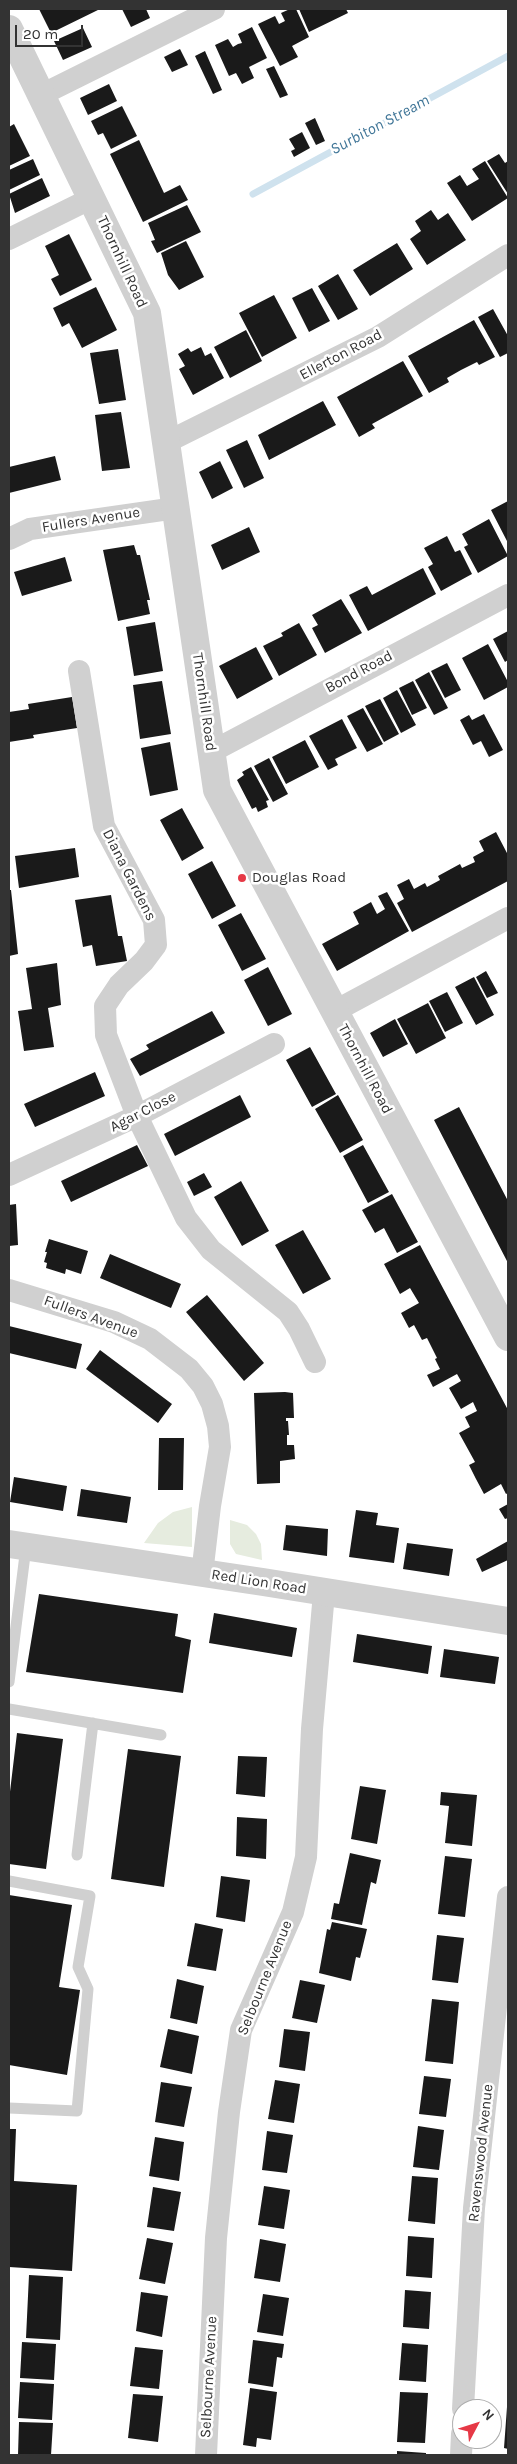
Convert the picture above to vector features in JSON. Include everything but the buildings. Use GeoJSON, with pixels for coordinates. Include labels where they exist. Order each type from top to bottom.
{"type":"FeatureCollection","features":[{"type":"Feature","properties":{"kind":"street"},"geometry":{"type":"LineString","coordinates":[[41,95],[214,9]]}},
{"type":"Feature","properties":{"kind":"street","name":"Thornhill Road"},"geometry":{"type":"LineString","coordinates":[[9,29],[147,313],[217,790],[508,1338]]}},
{"type":"Feature","properties":{"kind":"street"},"geometry":{"type":"LineString","coordinates":[[9,239],[92,198]]}},
{"type":"Feature","properties":{"kind":"street","name":"Ellerton Road"},"geometry":{"type":"LineString","coordinates":[[167,442],[378,336],[508,256]]}},
{"type":"Feature","properties":{"kind":"street","name":"Fullers Avenue"},"geometry":{"type":"LineString","coordinates":[[9,538],[30,530],[176,508]]}},
{"type":"Feature","properties":{"kind":"street","name":"Bond Road"},"geometry":{"type":"LineString","coordinates":[[211,752],[508,595]]}},
{"type":"Feature","properties":{"kind":"street","name":"Diana Gardens"},"geometry":{"type":"LineString","coordinates":[[79,671],[104,826],[154,920],[156,945],[119,985],[105,1006],[106,1035],[137,1116],[186,1218],[212,1250],[288,1312],[299,1329],[315,1362]]}},
{"type":"Feature","properties":{"kind":"street"},"geometry":{"type":"LineString","coordinates":[[335,1011],[508,918]]}},
{"type":"Feature","properties":{"kind":"street","name":"Agar Close"},"geometry":{"type":"LineString","coordinates":[[9,1175],[137,1116],[274,1044]]}},
{"type":"Feature","properties":{"kind":"street","name":"Fullers Avenue"},"geometry":{"type":"LineString","coordinates":[[9,1290],[114,1322],[150,1339],[189,1369],[202,1386],[212,1404],[218,1426],[220,1447],[210,1506],[202,1574]]}},
{"type":"Feature","properties":{"kind":"street","name":"Red Lion Road"},"geometry":{"type":"LineString","coordinates":[[17,1546],[508,1621]]}},
{"type":"Feature","properties":{"kind":"street","name":"Selbourne Avenue"},"geometry":{"type":"LineString","coordinates":[[206,2455],[216,2238],[240,2030],[293,1912],[306,1857],[312,1729],[324,1593]]}},
{"type":"Feature","properties":{"kind":"street","name":"Ravenswood Avenue"},"geometry":{"type":"LineString","coordinates":[[464,2399],[474,2208],[508,1898]]}},
{"type":"Feature","properties":{"kind":"lane"},"geometry":{"type":"LineString","coordinates":[[9,1682],[17,1546]]}},
{"type":"Feature","properties":{"kind":"lane"},"geometry":{"type":"LineString","coordinates":[[9,1709],[161,1734]]}},
{"type":"Feature","properties":{"kind":"lane"},"geometry":{"type":"LineString","coordinates":[[78,1855],[92,1723]]}},
{"type":"Feature","properties":{"kind":"lane"},"geometry":{"type":"LineString","coordinates":[[9,1881],[90,1896],[78,1967],[88,1989],[77,2111],[9,2108]]}},
{"type":"Feature","properties":{"kind":"shaded area"},"geometry":{"type":"Polygon","coordinates":[[[192,1507],[192,1547],[144,1543],[158,1523],[173,1512],[192,1507]]]}},
{"type":"Feature","properties":{"kind":"shaded area"},"geometry":{"type":"Polygon","coordinates":[[[230,1520],[247,1525],[256,1534],[261,1544],[262,1560],[236,1554],[230,1544],[230,1520]]]}},
{"type":"Feature","properties":{"kind":"waterway","name":"Surbiton Stream"},"geometry":{"type":"LineString","coordinates":[[253,194],[508,56]]}},
{"type":"Feature","properties":{"kind":"place","name":"Douglas Road"},"geometry":{"type":"Point","coordinates":[242,878]}}]}
